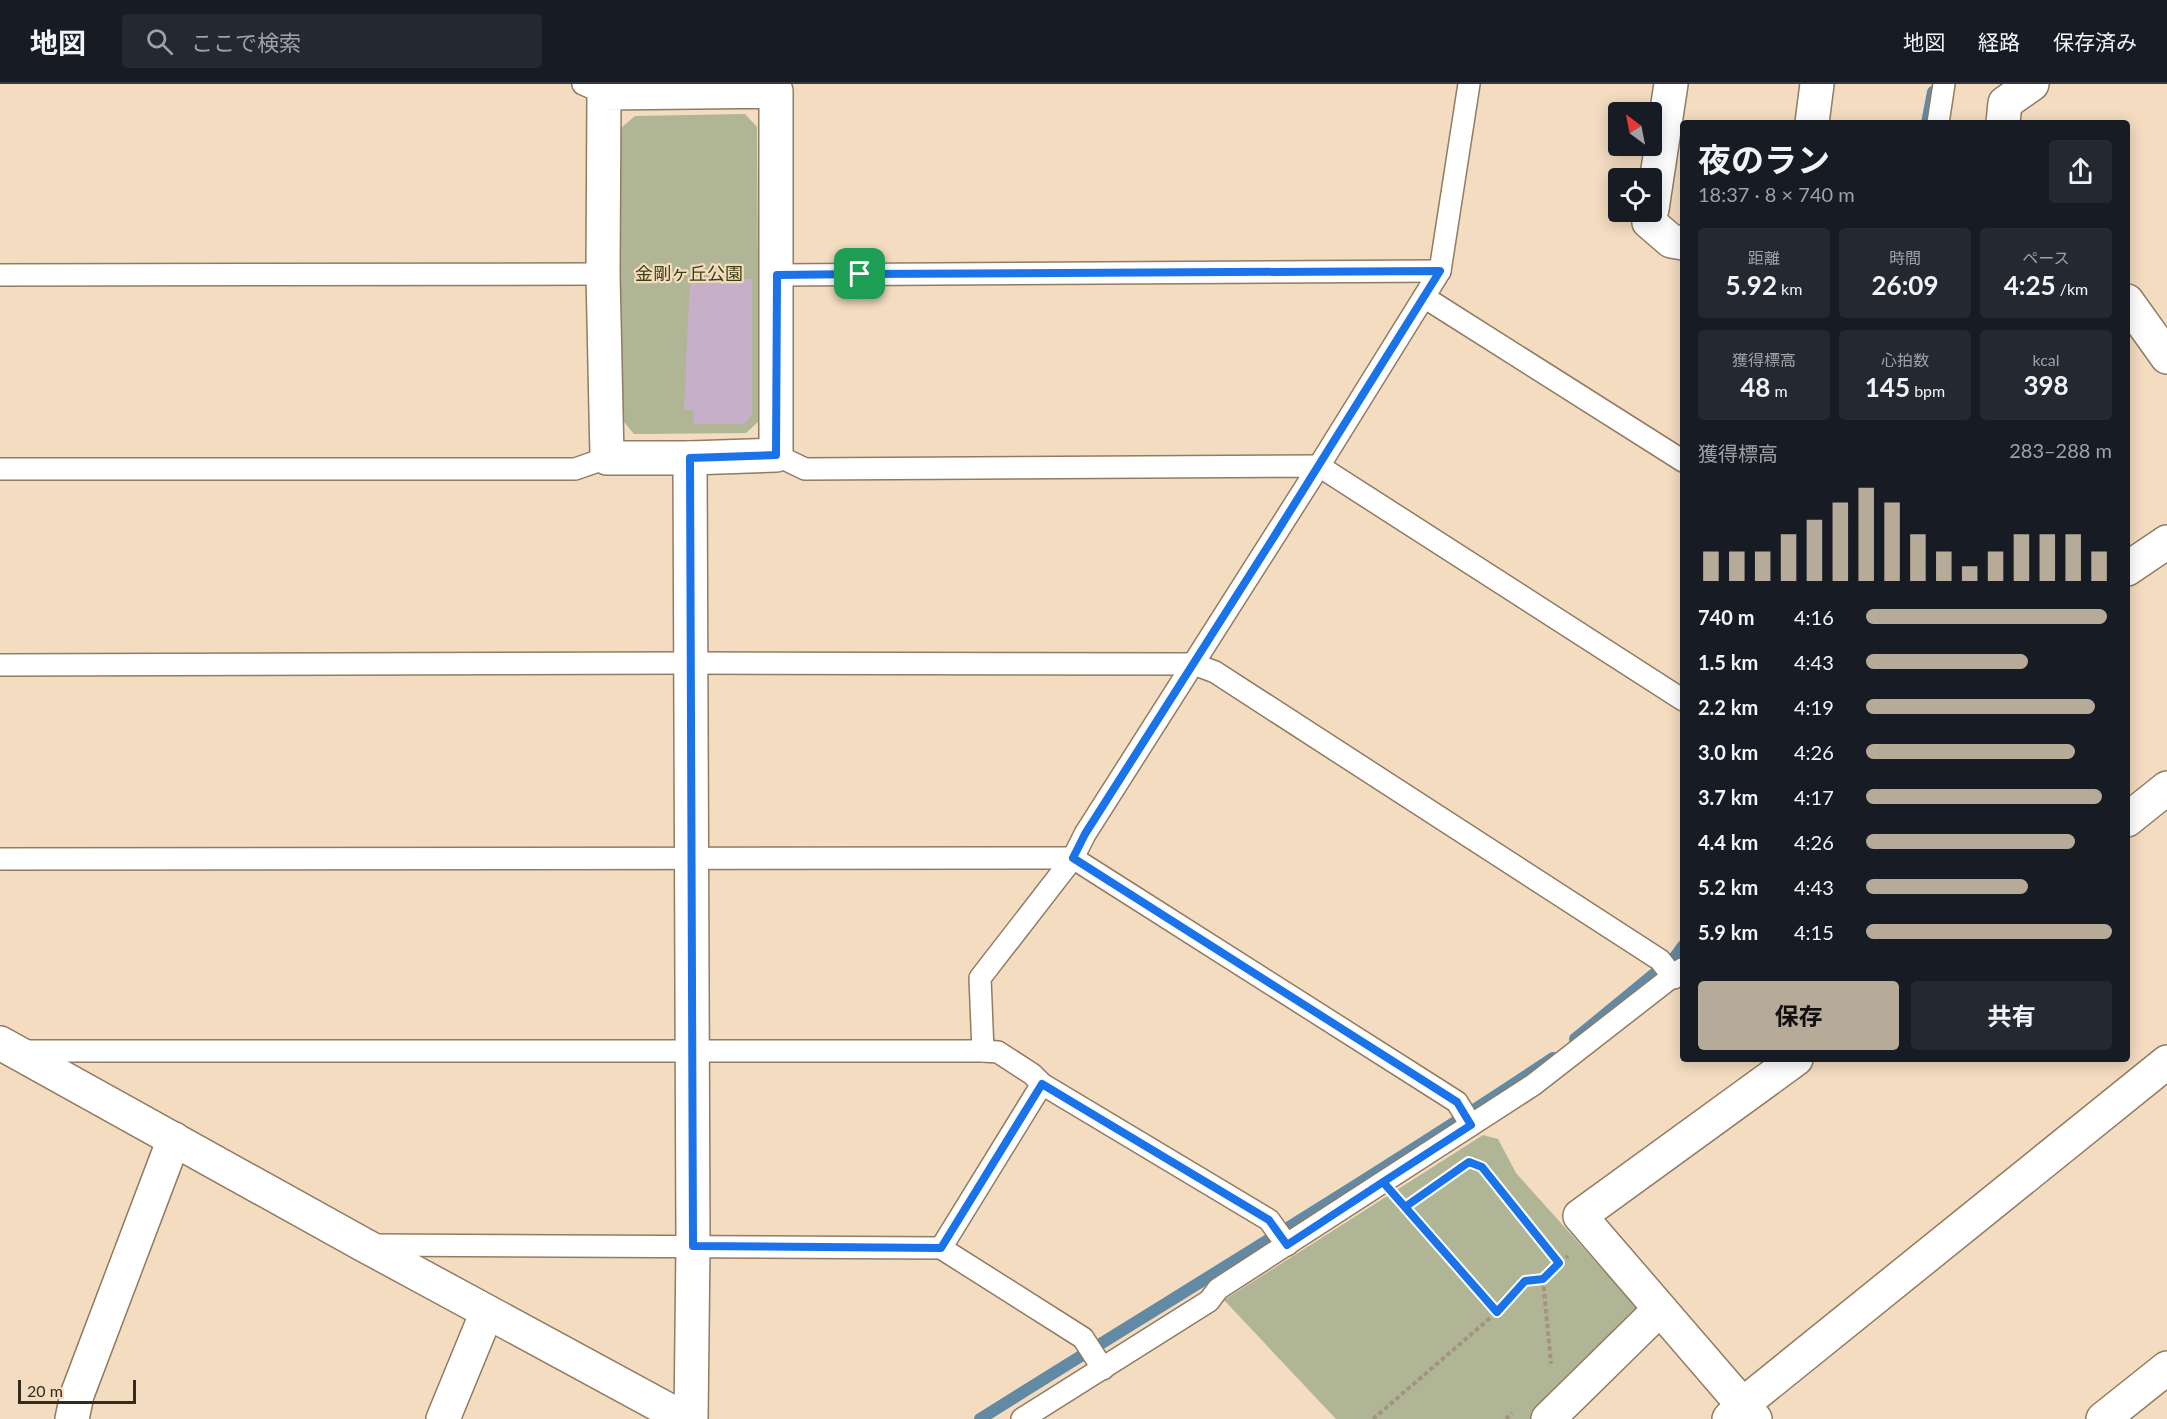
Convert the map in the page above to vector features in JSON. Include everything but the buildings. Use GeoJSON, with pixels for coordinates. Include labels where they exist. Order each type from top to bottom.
{"type":"FeatureCollection","features":[{"type":"Feature","properties":{"kind":"street"},"geometry":{"type":"LineString","coordinates":[[1658,168],[1671,84]]}},
{"type":"Feature","properties":{"kind":"street"},"geometry":{"type":"LineString","coordinates":[[1812,120],[1816,84]]}},
{"type":"Feature","properties":{"kind":"street"},"geometry":{"type":"LineString","coordinates":[[2002,120],[2005,103],[2032,84]]}},
{"type":"Feature","properties":{"kind":"street"},"geometry":{"type":"LineString","coordinates":[[784,87],[777,275],[776,455],[607,458],[603,274],[594,88],[688,88],[784,87]]}},
{"type":"Feature","properties":{"kind":"street"},"geometry":{"type":"LineString","coordinates":[[1649,222],[1671,241],[1680,242]]}},
{"type":"Feature","properties":{"kind":"street"},"geometry":{"type":"LineString","coordinates":[[2130,305],[2167,357]]}},
{"type":"Feature","properties":{"kind":"street"},"geometry":{"type":"LineString","coordinates":[[690,458],[693,1246],[691,1419]]}},
{"type":"Feature","properties":{"kind":"street"},"geometry":{"type":"LineString","coordinates":[[2130,567],[2167,542]]}},
{"type":"Feature","properties":{"kind":"street"},"geometry":{"type":"LineString","coordinates":[[2130,818],[2167,788]]}},
{"type":"Feature","properties":{"kind":"street"},"geometry":{"type":"LineString","coordinates":[[7,1047],[364,1245],[685,1419]]}},
{"type":"Feature","properties":{"kind":"street"},"geometry":{"type":"LineString","coordinates":[[1792,1062],[1580,1216],[1660,1309],[1742,1414],[2167,1062]]}},
{"type":"Feature","properties":{"kind":"street"},"geometry":{"type":"LineString","coordinates":[[72,1419],[77,1395],[174,1139]]}},
{"type":"Feature","properties":{"kind":"street"},"geometry":{"type":"LineString","coordinates":[[1548,1419],[1660,1309]]}},
{"type":"Feature","properties":{"kind":"street"},"geometry":{"type":"LineString","coordinates":[[443,1419],[487,1312]]}},
{"type":"Feature","properties":{"kind":"street"},"geometry":{"type":"LineString","coordinates":[[2103,1419],[2167,1368]]}},
{"type":"Feature","properties":{"kind":"lane"},"geometry":{"type":"LineString","coordinates":[[983,1051],[980,978],[1073,858],[1085,834],[1440,271],[1469,84]]}},
{"type":"Feature","properties":{"kind":"lane"},"geometry":{"type":"LineString","coordinates":[[1938,120],[1944,84]]}},
{"type":"Feature","properties":{"kind":"lane"},"geometry":{"type":"LineString","coordinates":[[777,275],[1440,271]]}},
{"type":"Feature","properties":{"kind":"lane"},"geometry":{"type":"LineString","coordinates":[[0,275],[603,274]]}},
{"type":"Feature","properties":{"kind":"lane"},"geometry":{"type":"LineString","coordinates":[[1424,297],[1680,459]]}},
{"type":"Feature","properties":{"kind":"lane"},"geometry":{"type":"LineString","coordinates":[[776,455],[805,469],[1319,466],[1680,698]]}},
{"type":"Feature","properties":{"kind":"lane"},"geometry":{"type":"LineString","coordinates":[[0,469],[575,469],[607,458]]}},
{"type":"Feature","properties":{"kind":"lane"},"geometry":{"type":"LineString","coordinates":[[0,665],[1194,664],[1215,672],[1678,973],[1533,1085],[1218,1289],[1209,1301],[1022,1419]]}},
{"type":"Feature","properties":{"kind":"lane"},"geometry":{"type":"LineString","coordinates":[[0,859],[1073,858],[1457,1102],[1471,1125]]}},
{"type":"Feature","properties":{"kind":"lane"},"geometry":{"type":"LineString","coordinates":[[7,1047],[998,1052],[1032,1074],[1042,1084],[1269,1220],[1287,1245]]}},
{"type":"Feature","properties":{"kind":"lane"},"geometry":{"type":"LineString","coordinates":[[941,1248],[1042,1084]]}},
{"type":"Feature","properties":{"kind":"lane"},"geometry":{"type":"LineString","coordinates":[[364,1245],[941,1248],[1083,1338],[1103,1369]]}},
{"type":"Feature","properties":{"kind":"path"},"geometry":{"type":"LineString","coordinates":[[1469,1162],[1482,1167],[1559,1263]]}},
{"type":"Feature","properties":{"kind":"path"},"geometry":{"type":"LineString","coordinates":[[1383,1182],[1497,1312]]}},
{"type":"Feature","properties":{"kind":"path"},"geometry":{"type":"LineString","coordinates":[[1405,1207],[1414,1201]]}},
{"type":"Feature","properties":{"kind":"path"},"geometry":{"type":"LineString","coordinates":[[1373,1419],[1497,1312],[1525,1281],[1543,1279],[1559,1263],[1596,1235]]}},
{"type":"Feature","properties":{"kind":"path"},"geometry":{"type":"LineString","coordinates":[[1543,1279],[1552,1372]]}},
{"type":"Feature","properties":{"kind":"path"},"geometry":{"type":"LineString","coordinates":[[1506,1419],[1514,1411]]}},
{"type":"Feature","properties":{"kind":"green space","name":"金剛ヶ丘公園"},"geometry":{"type":"Polygon","coordinates":[[[745,114],[757,127],[759,421],[746,433],[634,434],[620,417],[621,128],[635,116],[745,114]]]}},
{"type":"Feature","properties":{"kind":"green space"},"geometry":{"type":"Polygon","coordinates":[[[1483,1135],[1498,1139],[1516,1173],[1638,1309],[1531,1419],[1336,1419],[1224,1300],[1483,1135]]]}},
{"type":"Feature","properties":{"kind":"waterway"},"geometry":{"type":"LineString","coordinates":[[1928,120],[1933,92]]}},
{"type":"Feature","properties":{"kind":"waterway"},"geometry":{"type":"LineString","coordinates":[[1575,1039],[1675,957],[1680,950]]}},
{"type":"Feature","properties":{"kind":"waterway"},"geometry":{"type":"LineString","coordinates":[[980,1419],[1339,1196],[1553,1058]]}},
{"type":"Feature","properties":{"kind":"route"},"geometry":{"type":"LineString","coordinates":[[860,274],[777,275],[776,455],[690,458],[693,1246],[941,1248],[1042,1084],[1269,1220],[1287,1245],[1383,1182],[1497,1312],[1525,1281],[1543,1279],[1559,1263],[1482,1167],[1469,1162],[1405,1207],[1383,1182],[1471,1125],[1457,1102],[1073,858],[1085,834],[1440,271],[860,274]]}}]}
